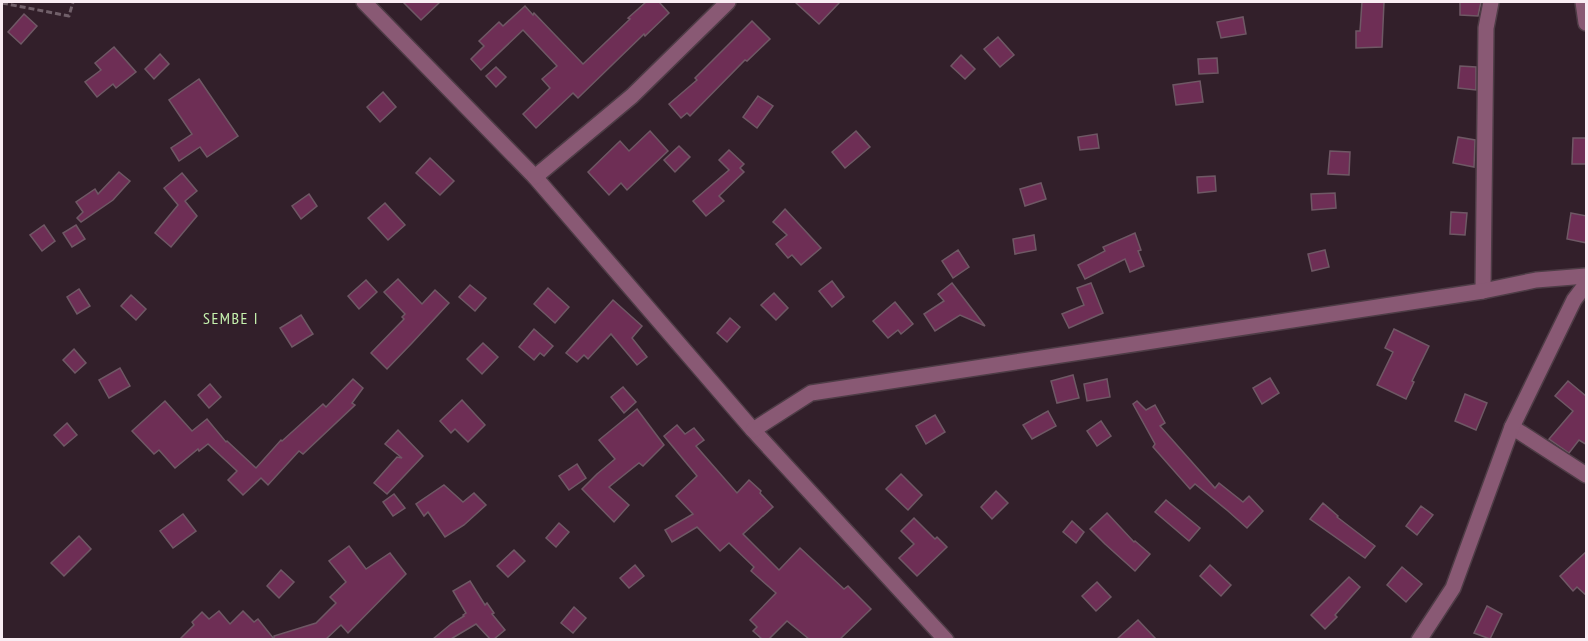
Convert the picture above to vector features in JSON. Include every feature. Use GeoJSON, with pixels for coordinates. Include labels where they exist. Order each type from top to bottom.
{"type":"FeatureCollection","features":[{"type":"Feature","properties":{"kind":"street"},"geometry":{"type":"LineString","coordinates":[[364,2],[535,177],[753,430],[946,639]]}},
{"type":"Feature","properties":{"kind":"street"},"geometry":{"type":"LineString","coordinates":[[535,177],[632,96],[728,2]]}},
{"type":"Feature","properties":{"kind":"street"},"geometry":{"type":"LineString","coordinates":[[1483,291],[1486,28],[1491,2]]}},
{"type":"Feature","properties":{"kind":"street"},"geometry":{"type":"LineString","coordinates":[[1583,2],[1587,23]]}},
{"type":"Feature","properties":{"kind":"street"},"geometry":{"type":"LineString","coordinates":[[753,430],[811,393],[1483,291],[1536,280],[1587,276]]}},
{"type":"Feature","properties":{"kind":"street"},"geometry":{"type":"LineString","coordinates":[[1419,639],[1452,588],[1512,427],[1574,300],[1587,284]]}},
{"type":"Feature","properties":{"kind":"street"},"geometry":{"type":"LineString","coordinates":[[1512,427],[1587,475]]}},
{"type":"Feature","properties":{"kind":"path"},"geometry":{"type":"LineString","coordinates":[[2,3],[69,16],[73,2]]}},
{"type":"Feature","properties":{"kind":"building"},"geometry":{"type":"Polygon","coordinates":[[[403,2],[440,2],[421,20],[403,2]]]}},
{"type":"Feature","properties":{"kind":"building"},"geometry":{"type":"Polygon","coordinates":[[[646,2],[659,2],[669,13],[578,98],[573,93],[536,128],[523,114],[550,88],[542,79],[557,66],[523,30],[481,70],[471,59],[484,46],[479,41],[499,22],[503,26],[525,6],[583,64],[646,2]]]}},
{"type":"Feature","properties":{"kind":"building"},"geometry":{"type":"Polygon","coordinates":[[[795,2],[840,2],[819,24],[795,2]]]}},
{"type":"Feature","properties":{"kind":"building"},"geometry":{"type":"Polygon","coordinates":[[[1362,2],[1384,2],[1382,47],[1356,48],[1356,31],[1360,31],[1362,2]]]}},
{"type":"Feature","properties":{"kind":"building"},"geometry":{"type":"Polygon","coordinates":[[[1460,2],[1481,2],[1478,16],[1460,15],[1460,2]]]}},
{"type":"Feature","properties":{"kind":"building"},"geometry":{"type":"Polygon","coordinates":[[[24,14],[37,26],[21,44],[8,32],[24,14]]]}},
{"type":"Feature","properties":{"kind":"building"},"geometry":{"type":"Polygon","coordinates":[[[1243,17],[1246,34],[1221,38],[1217,22],[1243,17]]]}},
{"type":"Feature","properties":{"kind":"building"},"geometry":{"type":"Polygon","coordinates":[[[752,21],[770,39],[747,61],[745,60],[690,116],[687,113],[681,118],[669,104],[697,80],[695,78],[752,21]]]}},
{"type":"Feature","properties":{"kind":"building"},"geometry":{"type":"Polygon","coordinates":[[[998,37],[1014,55],[1000,67],[984,49],[998,37]]]}},
{"type":"Feature","properties":{"kind":"building"},"geometry":{"type":"Polygon","coordinates":[[[114,47],[136,72],[116,88],[113,84],[97,97],[85,82],[101,70],[95,63],[114,47]]]}},
{"type":"Feature","properties":{"kind":"building"},"geometry":{"type":"Polygon","coordinates":[[[160,54],[169,64],[154,79],[145,69],[160,54]]]}},
{"type":"Feature","properties":{"kind":"building"},"geometry":{"type":"Polygon","coordinates":[[[961,55],[975,69],[965,79],[951,66],[961,55]]]}},
{"type":"Feature","properties":{"kind":"building"},"geometry":{"type":"Polygon","coordinates":[[[1217,58],[1218,73],[1199,74],[1198,59],[1217,58]]]}},
{"type":"Feature","properties":{"kind":"building"},"geometry":{"type":"Polygon","coordinates":[[[1460,66],[1476,67],[1476,90],[1458,88],[1460,66]]]}},
{"type":"Feature","properties":{"kind":"building"},"geometry":{"type":"Polygon","coordinates":[[[496,67],[506,77],[496,87],[486,76],[496,67]]]}},
{"type":"Feature","properties":{"kind":"building"},"geometry":{"type":"Polygon","coordinates":[[[199,79],[238,136],[207,157],[200,147],[179,161],[171,148],[192,134],[169,100],[199,79]]]}},
{"type":"Feature","properties":{"kind":"building"},"geometry":{"type":"Polygon","coordinates":[[[1200,81],[1203,102],[1176,105],[1173,85],[1200,81]]]}},
{"type":"Feature","properties":{"kind":"building"},"geometry":{"type":"Polygon","coordinates":[[[383,92],[396,107],[380,122],[367,107],[383,92]]]}},
{"type":"Feature","properties":{"kind":"building"},"geometry":{"type":"Polygon","coordinates":[[[758,96],[773,106],[757,128],[743,117],[758,96]]]}},
{"type":"Feature","properties":{"kind":"building"},"geometry":{"type":"Polygon","coordinates":[[[650,131],[668,151],[627,190],[621,183],[609,195],[588,172],[620,141],[629,151],[650,131]]]}},
{"type":"Feature","properties":{"kind":"building"},"geometry":{"type":"Polygon","coordinates":[[[856,131],[870,147],[845,168],[832,152],[856,131]]]}},
{"type":"Feature","properties":{"kind":"building"},"geometry":{"type":"Polygon","coordinates":[[[1097,134],[1099,148],[1080,150],[1078,137],[1097,134]]]}},
{"type":"Feature","properties":{"kind":"building"},"geometry":{"type":"Polygon","coordinates":[[[1458,137],[1475,140],[1474,167],[1453,163],[1458,137]]]}},
{"type":"Feature","properties":{"kind":"building"},"geometry":{"type":"Polygon","coordinates":[[[1573,138],[1587,138],[1587,164],[1572,164],[1573,138]]]}},
{"type":"Feature","properties":{"kind":"building"},"geometry":{"type":"Polygon","coordinates":[[[679,146],[690,157],[675,172],[664,160],[679,146]]]}},
{"type":"Feature","properties":{"kind":"building"},"geometry":{"type":"Polygon","coordinates":[[[729,150],[744,164],[740,168],[744,172],[719,196],[724,201],[706,216],[693,201],[729,170],[719,160],[729,150]]]}},
{"type":"Feature","properties":{"kind":"building"},"geometry":{"type":"Polygon","coordinates":[[[1330,151],[1350,152],[1349,175],[1328,174],[1330,151]]]}},
{"type":"Feature","properties":{"kind":"building"},"geometry":{"type":"Polygon","coordinates":[[[430,158],[454,181],[440,195],[416,173],[430,158]]]}},
{"type":"Feature","properties":{"kind":"building"},"geometry":{"type":"Polygon","coordinates":[[[119,172],[130,181],[113,200],[81,222],[77,218],[83,212],[76,202],[95,189],[98,194],[119,172]]]}},
{"type":"Feature","properties":{"kind":"building"},"geometry":{"type":"Polygon","coordinates":[[[182,173],[197,191],[185,201],[197,216],[171,247],[155,233],[178,205],[164,188],[182,173]]]}},
{"type":"Feature","properties":{"kind":"building"},"geometry":{"type":"Polygon","coordinates":[[[1215,176],[1216,191],[1198,193],[1197,177],[1215,176]]]}},
{"type":"Feature","properties":{"kind":"building"},"geometry":{"type":"Polygon","coordinates":[[[1041,183],[1046,199],[1025,206],[1020,189],[1041,183]]]}},
{"type":"Feature","properties":{"kind":"building"},"geometry":{"type":"Polygon","coordinates":[[[1335,193],[1336,208],[1312,210],[1311,194],[1335,193]]]}},
{"type":"Feature","properties":{"kind":"building"},"geometry":{"type":"Polygon","coordinates":[[[309,194],[317,206],[301,219],[292,206],[309,194]]]}},
{"type":"Feature","properties":{"kind":"building"},"geometry":{"type":"Polygon","coordinates":[[[385,203],[405,225],[388,240],[368,218],[385,203]]]}},
{"type":"Feature","properties":{"kind":"building"},"geometry":{"type":"Polygon","coordinates":[[[785,209],[821,248],[801,265],[792,255],[788,258],[776,244],[787,235],[773,222],[785,209]]]}},
{"type":"Feature","properties":{"kind":"building"},"geometry":{"type":"Polygon","coordinates":[[[1451,212],[1467,213],[1465,235],[1450,234],[1451,212]]]}},
{"type":"Feature","properties":{"kind":"building"},"geometry":{"type":"Polygon","coordinates":[[[1571,213],[1587,216],[1587,243],[1567,239],[1571,213]]]}},
{"type":"Feature","properties":{"kind":"building"},"geometry":{"type":"Polygon","coordinates":[[[44,225],[55,241],[42,251],[30,235],[44,225]]]}},
{"type":"Feature","properties":{"kind":"building"},"geometry":{"type":"Polygon","coordinates":[[[76,225],[85,239],[72,247],[63,233],[76,225]]]}},
{"type":"Feature","properties":{"kind":"building"},"geometry":{"type":"Polygon","coordinates":[[[1135,233],[1141,250],[1138,251],[1144,266],[1130,272],[1125,259],[1085,279],[1078,265],[1105,251],[1103,247],[1135,233]]]}},
{"type":"Feature","properties":{"kind":"building"},"geometry":{"type":"Polygon","coordinates":[[[1034,235],[1036,250],[1015,254],[1013,239],[1034,235]]]}},
{"type":"Feature","properties":{"kind":"building"},"geometry":{"type":"Polygon","coordinates":[[[958,250],[969,267],[953,278],[942,261],[958,250]]]}},
{"type":"Feature","properties":{"kind":"building"},"geometry":{"type":"Polygon","coordinates":[[[1325,250],[1329,267],[1312,271],[1308,254],[1325,250]]]}},
{"type":"Feature","properties":{"kind":"building"},"geometry":{"type":"Polygon","coordinates":[[[398,279],[422,304],[435,290],[449,303],[387,369],[371,353],[404,319],[402,317],[405,314],[384,292],[398,279]]]}},
{"type":"Feature","properties":{"kind":"building"},"geometry":{"type":"Polygon","coordinates":[[[366,280],[377,292],[359,309],[348,296],[366,280]]]}},
{"type":"Feature","properties":{"kind":"building"},"geometry":{"type":"Polygon","coordinates":[[[832,281],[844,297],[832,307],[819,291],[832,281]]]}},
{"type":"Feature","properties":{"kind":"building"},"geometry":{"type":"Polygon","coordinates":[[[952,283],[985,326],[960,315],[935,331],[924,314],[944,301],[938,294],[952,283]]]}},
{"type":"Feature","properties":{"kind":"building"},"geometry":{"type":"Polygon","coordinates":[[[1091,283],[1103,313],[1069,328],[1062,314],[1084,305],[1077,288],[1091,283]]]}},
{"type":"Feature","properties":{"kind":"building"},"geometry":{"type":"Polygon","coordinates":[[[470,285],[486,298],[475,311],[459,297],[470,285]]]}},
{"type":"Feature","properties":{"kind":"building"},"geometry":{"type":"Polygon","coordinates":[[[548,288],[569,307],[555,323],[534,304],[548,288]]]}},
{"type":"Feature","properties":{"kind":"building"},"geometry":{"type":"Polygon","coordinates":[[[79,289],[90,306],[77,314],[67,297],[79,289]]]}},
{"type":"Feature","properties":{"kind":"building"},"geometry":{"type":"Polygon","coordinates":[[[774,293],[788,308],[776,320],[761,305],[774,293]]]}},
{"type":"Feature","properties":{"kind":"building"},"geometry":{"type":"Polygon","coordinates":[[[131,295],[146,309],[136,320],[121,306],[131,295]]]}},
{"type":"Feature","properties":{"kind":"building"},"geometry":{"type":"Polygon","coordinates":[[[613,300],[642,326],[632,338],[647,357],[637,365],[611,334],[588,359],[584,355],[577,362],[566,353],[613,300]]]}},
{"type":"Feature","properties":{"kind":"building"},"geometry":{"type":"Polygon","coordinates":[[[895,302],[913,324],[901,334],[898,330],[888,338],[873,321],[895,302]]]}},
{"type":"Feature","properties":{"kind":"building"},"geometry":{"type":"Polygon","coordinates":[[[301,315],[313,334],[292,347],[280,328],[301,315]]]}},
{"type":"Feature","properties":{"kind":"building"},"geometry":{"type":"Polygon","coordinates":[[[730,318],[740,327],[727,342],[717,333],[730,318]]]}},
{"type":"Feature","properties":{"kind":"building"},"geometry":{"type":"Polygon","coordinates":[[[534,329],[553,346],[544,356],[540,353],[534,360],[519,347],[534,329]]]}},
{"type":"Feature","properties":{"kind":"building"},"geometry":{"type":"Polygon","coordinates":[[[1394,329],[1429,346],[1406,399],[1377,385],[1393,352],[1385,348],[1394,329]]]}},
{"type":"Feature","properties":{"kind":"building"},"geometry":{"type":"Polygon","coordinates":[[[483,343],[498,357],[482,374],[467,359],[483,343]]]}},
{"type":"Feature","properties":{"kind":"building"},"geometry":{"type":"Polygon","coordinates":[[[74,349],[86,363],[75,373],[63,360],[74,349]]]}},
{"type":"Feature","properties":{"kind":"building"},"geometry":{"type":"Polygon","coordinates":[[[120,368],[130,386],[109,398],[99,380],[120,368]]]}},
{"type":"Feature","properties":{"kind":"building"},"geometry":{"type":"Polygon","coordinates":[[[1073,375],[1079,398],[1057,403],[1051,381],[1073,375]]]}},
{"type":"Feature","properties":{"kind":"building"},"geometry":{"type":"Polygon","coordinates":[[[1270,378],[1279,393],[1262,404],[1253,388],[1270,378]]]}},
{"type":"Feature","properties":{"kind":"building"},"geometry":{"type":"Polygon","coordinates":[[[353,379],[363,388],[352,403],[355,405],[303,454],[299,451],[268,485],[261,478],[243,495],[228,480],[237,471],[208,444],[199,451],[198,449],[175,468],[159,450],[154,454],[132,431],[165,401],[192,431],[207,419],[226,442],[256,468],[281,440],[323,404],[326,407],[353,379]]]}},
{"type":"Feature","properties":{"kind":"building"},"geometry":{"type":"Polygon","coordinates":[[[1107,379],[1110,397],[1087,401],[1084,384],[1107,379]]]}},
{"type":"Feature","properties":{"kind":"building"},"geometry":{"type":"Polygon","coordinates":[[[1568,381],[1587,395],[1587,445],[1579,440],[1569,453],[1549,439],[1573,411],[1555,396],[1568,381]]]}},
{"type":"Feature","properties":{"kind":"building"},"geometry":{"type":"Polygon","coordinates":[[[210,384],[221,397],[209,408],[198,395],[210,384]]]}},
{"type":"Feature","properties":{"kind":"building"},"geometry":{"type":"Polygon","coordinates":[[[623,387],[636,402],[624,413],[611,397],[623,387]]]}},
{"type":"Feature","properties":{"kind":"building"},"geometry":{"type":"Polygon","coordinates":[[[1465,394],[1487,403],[1476,430],[1455,421],[1465,394]]]}},
{"type":"Feature","properties":{"kind":"building"},"geometry":{"type":"Polygon","coordinates":[[[462,400],[485,425],[468,442],[455,429],[451,433],[440,421],[462,400]]]}},
{"type":"Feature","properties":{"kind":"building"},"geometry":{"type":"Polygon","coordinates":[[[1137,401],[1146,410],[1155,405],[1165,423],[1160,426],[1215,488],[1219,483],[1243,502],[1249,496],[1263,511],[1247,528],[1195,484],[1190,489],[1153,447],[1155,444],[1133,404],[1137,401]]]}},
{"type":"Feature","properties":{"kind":"building"},"geometry":{"type":"Polygon","coordinates":[[[637,409],[664,445],[643,466],[639,463],[609,487],[629,505],[614,522],[582,489],[615,459],[599,440],[637,409]]]}},
{"type":"Feature","properties":{"kind":"building"},"geometry":{"type":"Polygon","coordinates":[[[1048,411],[1056,426],[1032,439],[1023,425],[1048,411]]]}},
{"type":"Feature","properties":{"kind":"building"},"geometry":{"type":"Polygon","coordinates":[[[935,415],[945,432],[926,444],[916,426],[935,415]]]}},
{"type":"Feature","properties":{"kind":"building"},"geometry":{"type":"Polygon","coordinates":[[[1101,421],[1111,436],[1097,446],[1087,431],[1101,421]]]}},
{"type":"Feature","properties":{"kind":"building"},"geometry":{"type":"Polygon","coordinates":[[[67,423],[77,435],[64,446],[54,435],[67,423]]]}},
{"type":"Feature","properties":{"kind":"building"},"geometry":{"type":"Polygon","coordinates":[[[677,425],[685,434],[694,428],[704,440],[696,446],[737,493],[749,480],[773,507],[743,534],[779,570],[800,548],[844,589],[848,586],[871,609],[840,639],[809,639],[787,621],[769,639],[762,639],[753,631],[757,627],[750,620],[776,593],[751,571],[754,567],[729,543],[720,551],[697,527],[672,542],[665,530],[693,514],[676,496],[697,476],[664,436],[677,425]]]}},
{"type":"Feature","properties":{"kind":"building"},"geometry":{"type":"Polygon","coordinates":[[[398,430],[423,456],[387,494],[374,483],[397,457],[402,458],[385,444],[398,430]]]}},
{"type":"Feature","properties":{"kind":"building"},"geometry":{"type":"Polygon","coordinates":[[[577,464],[586,478],[569,490],[559,476],[577,464]]]}},
{"type":"Feature","properties":{"kind":"building"},"geometry":{"type":"Polygon","coordinates":[[[901,474],[922,495],[908,510],[886,489],[901,474]]]}},
{"type":"Feature","properties":{"kind":"building"},"geometry":{"type":"Polygon","coordinates":[[[444,485],[463,502],[474,493],[486,505],[464,525],[445,537],[428,512],[424,516],[416,504],[444,485]]]}},
{"type":"Feature","properties":{"kind":"building"},"geometry":{"type":"Polygon","coordinates":[[[996,491],[1008,503],[992,519],[981,507],[996,491]]]}},
{"type":"Feature","properties":{"kind":"building"},"geometry":{"type":"Polygon","coordinates":[[[394,494],[405,508],[393,516],[383,502],[394,494]]]}},
{"type":"Feature","properties":{"kind":"building"},"geometry":{"type":"Polygon","coordinates":[[[1166,500],[1200,528],[1189,541],[1155,512],[1166,500]]]}},
{"type":"Feature","properties":{"kind":"building"},"geometry":{"type":"Polygon","coordinates":[[[1323,503],[1337,517],[1375,546],[1365,558],[1310,519],[1323,503]]]}},
{"type":"Feature","properties":{"kind":"building"},"geometry":{"type":"Polygon","coordinates":[[[1421,506],[1433,515],[1417,535],[1406,526],[1421,506]]]}},
{"type":"Feature","properties":{"kind":"building"},"geometry":{"type":"Polygon","coordinates":[[[1107,513],[1134,542],[1150,554],[1135,571],[1090,529],[1107,513]]]}},
{"type":"Feature","properties":{"kind":"building"},"geometry":{"type":"Polygon","coordinates":[[[183,514],[196,531],[173,548],[160,531],[183,514]]]}},
{"type":"Feature","properties":{"kind":"building"},"geometry":{"type":"Polygon","coordinates":[[[914,518],[935,539],[937,537],[947,547],[917,576],[899,558],[914,544],[901,531],[914,518]]]}},
{"type":"Feature","properties":{"kind":"building"},"geometry":{"type":"Polygon","coordinates":[[[1072,521],[1084,532],[1076,543],[1063,532],[1072,521]]]}},
{"type":"Feature","properties":{"kind":"building"},"geometry":{"type":"Polygon","coordinates":[[[559,523],[569,532],[556,547],[546,538],[559,523]]]}},
{"type":"Feature","properties":{"kind":"building"},"geometry":{"type":"Polygon","coordinates":[[[79,536],[91,549],[64,576],[51,563],[79,536]]]}},
{"type":"Feature","properties":{"kind":"building"},"geometry":{"type":"Polygon","coordinates":[[[349,546],[366,569],[390,553],[406,574],[348,633],[341,625],[326,639],[274,639],[274,636],[316,623],[336,603],[330,597],[346,582],[329,561],[349,546]]]}},
{"type":"Feature","properties":{"kind":"building"},"geometry":{"type":"Polygon","coordinates":[[[514,550],[525,561],[508,577],[497,566],[514,550]]]}},
{"type":"Feature","properties":{"kind":"building"},"geometry":{"type":"Polygon","coordinates":[[[1587,551],[1587,596],[1577,587],[1573,591],[1560,576],[1587,551]]]}},
{"type":"Feature","properties":{"kind":"building"},"geometry":{"type":"Polygon","coordinates":[[[635,565],[644,576],[629,588],[620,578],[635,565]]]}},
{"type":"Feature","properties":{"kind":"building"},"geometry":{"type":"Polygon","coordinates":[[[1210,565],[1231,585],[1221,596],[1200,576],[1210,565]]]}},
{"type":"Feature","properties":{"kind":"building"},"geometry":{"type":"Polygon","coordinates":[[[1402,567],[1422,584],[1406,602],[1387,585],[1402,567]]]}},
{"type":"Feature","properties":{"kind":"building"},"geometry":{"type":"Polygon","coordinates":[[[281,570],[294,582],[279,598],[267,586],[281,570]]]}},
{"type":"Feature","properties":{"kind":"building"},"geometry":{"type":"Polygon","coordinates":[[[1349,577],[1360,587],[1325,629],[1311,615],[1349,577]]]}},
{"type":"Feature","properties":{"kind":"building"},"geometry":{"type":"Polygon","coordinates":[[[470,581],[505,630],[494,639],[490,639],[476,624],[451,639],[433,639],[466,613],[453,591],[470,581]]]}},
{"type":"Feature","properties":{"kind":"building"},"geometry":{"type":"Polygon","coordinates":[[[1097,582],[1111,597],[1096,611],[1082,596],[1097,582]]]}},
{"type":"Feature","properties":{"kind":"building"},"geometry":{"type":"Polygon","coordinates":[[[1487,606],[1502,614],[1490,639],[1474,633],[1487,606]]]}},
{"type":"Feature","properties":{"kind":"building"},"geometry":{"type":"Polygon","coordinates":[[[574,607],[586,618],[573,633],[561,623],[574,607]]]}},
{"type":"Feature","properties":{"kind":"building"},"geometry":{"type":"Polygon","coordinates":[[[219,611],[230,624],[243,611],[254,622],[258,619],[274,639],[180,639],[194,625],[192,622],[202,612],[209,619],[219,611]]]}},
{"type":"Feature","properties":{"kind":"building"},"geometry":{"type":"Polygon","coordinates":[[[1138,620],[1156,639],[1117,639],[1138,620]]]}},
{"type":"Feature","properties":{"kind":"district","name":"SEMBE I"},"geometry":{"type":"Point","coordinates":[231,318]}}]}
